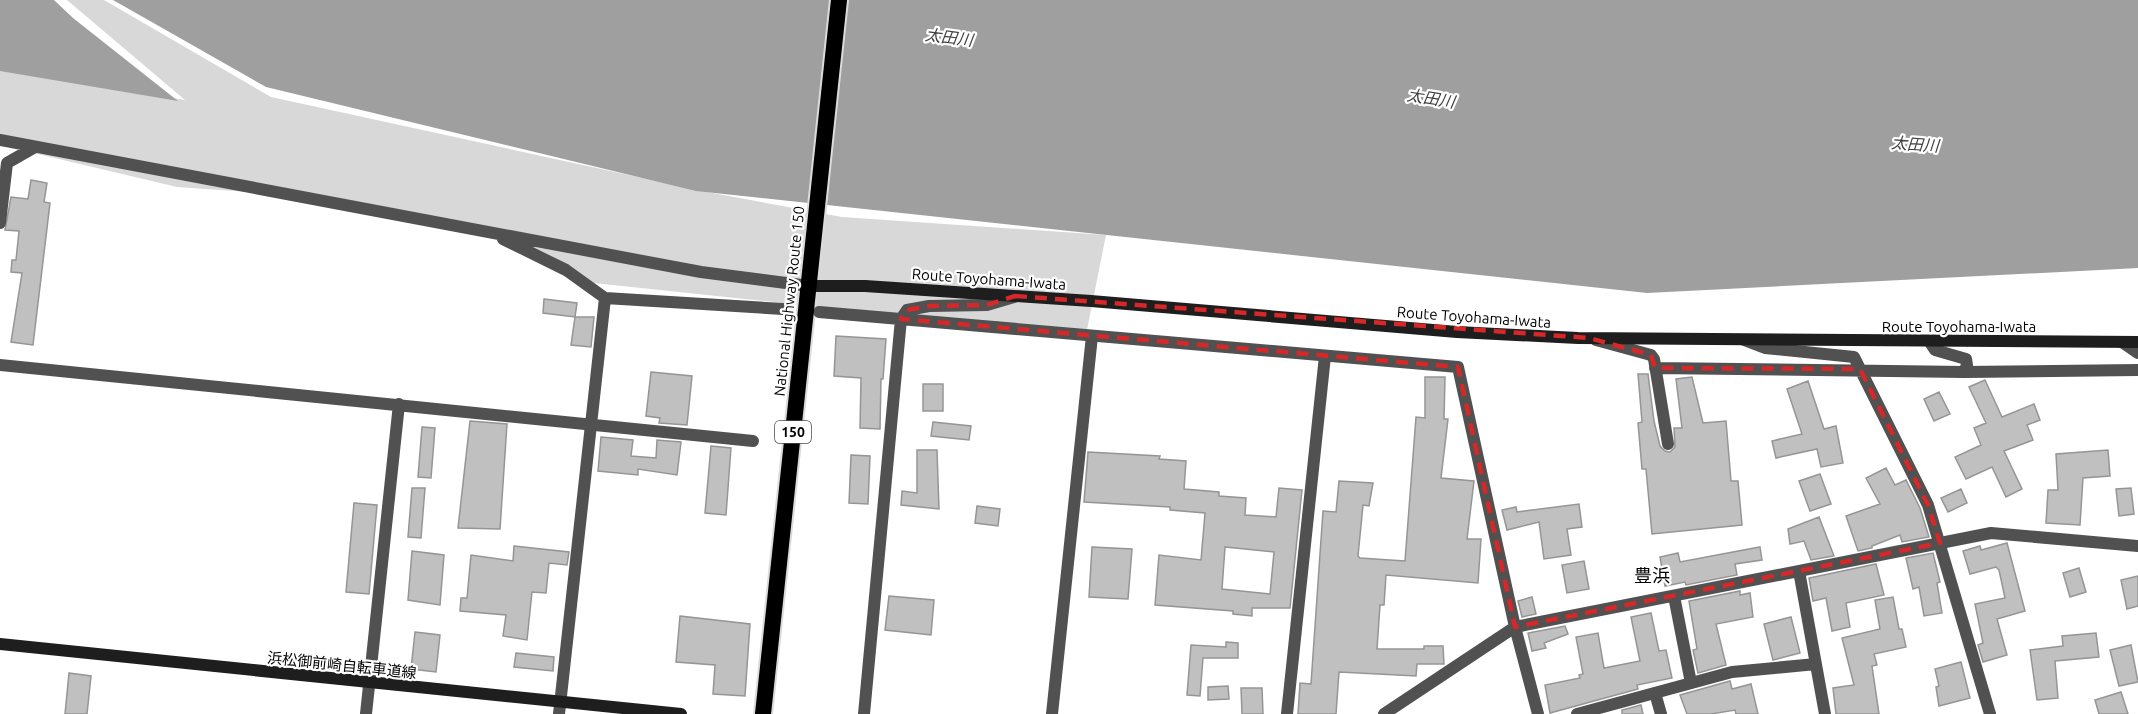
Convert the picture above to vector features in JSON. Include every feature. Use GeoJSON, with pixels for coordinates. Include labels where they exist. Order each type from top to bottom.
{"type":"FeatureCollection","features":[{"type":"Feature","properties":{"kind":"highway","name":"National Highway Route 150"},"geometry":{"type":"LineString","coordinates":[[763,714],[839,0]]}},
{"type":"Feature","properties":{"kind":"main road","name":"Route Toyohama-Iwata"},"geometry":{"type":"LineString","coordinates":[[810,281],[1457,332],[1589,338],[2138,342]]}},
{"type":"Feature","properties":{"kind":"main road","name":"浜松御前崎自転車道線"},"geometry":{"type":"LineString","coordinates":[[0,644],[369,683],[560,708],[681,714]]}},
{"type":"Feature","properties":{"kind":"street"},"geometry":{"type":"LineString","coordinates":[[0,140],[701,272],[810,281]]}},
{"type":"Feature","properties":{"kind":"street"},"geometry":{"type":"LineString","coordinates":[[0,223],[7,163],[35,147]]}},
{"type":"Feature","properties":{"kind":"street"},"geometry":{"type":"LineString","coordinates":[[488,232],[566,270],[605,298],[783,309]]}},
{"type":"Feature","properties":{"kind":"street"},"geometry":{"type":"LineString","coordinates":[[864,714],[902,319],[907,310],[929,306],[987,305],[1015,296]]}},
{"type":"Feature","properties":{"kind":"street"},"geometry":{"type":"LineString","coordinates":[[560,708],[605,298]]}},
{"type":"Feature","properties":{"kind":"street"},"geometry":{"type":"LineString","coordinates":[[819,312],[1458,367],[1515,627],[1538,714]]}},
{"type":"Feature","properties":{"kind":"street"},"geometry":{"type":"LineString","coordinates":[[1052,714],[1092,336]]}},
{"type":"Feature","properties":{"kind":"street"},"geometry":{"type":"LineString","coordinates":[[1589,338],[1651,355],[1654,359],[1668,444]]}},
{"type":"Feature","properties":{"kind":"street"},"geometry":{"type":"LineString","coordinates":[[1743,339],[1765,348],[1854,357],[1928,505],[1990,714]]}},
{"type":"Feature","properties":{"kind":"street"},"geometry":{"type":"LineString","coordinates":[[1929,341],[1935,350],[1966,359],[1967,365],[1964,372]]}},
{"type":"Feature","properties":{"kind":"street"},"geometry":{"type":"LineString","coordinates":[[2122,342],[2138,353]]}},
{"type":"Feature","properties":{"kind":"street"},"geometry":{"type":"LineString","coordinates":[[1287,714],[1325,356]]}},
{"type":"Feature","properties":{"kind":"street"},"geometry":{"type":"LineString","coordinates":[[0,365],[753,441]]}},
{"type":"Feature","properties":{"kind":"street"},"geometry":{"type":"LineString","coordinates":[[1655,368],[1964,372],[2138,370]]}},
{"type":"Feature","properties":{"kind":"street"},"geometry":{"type":"LineString","coordinates":[[366,714],[399,404]]}},
{"type":"Feature","properties":{"kind":"street"},"geometry":{"type":"LineString","coordinates":[[1392,712],[1515,627],[1991,533],[2138,546]]}},
{"type":"Feature","properties":{"kind":"street"},"geometry":{"type":"LineString","coordinates":[[1799,571],[1825,714]]}},
{"type":"Feature","properties":{"kind":"street"},"geometry":{"type":"LineString","coordinates":[[1674,596],[1691,683]]}},
{"type":"Feature","properties":{"kind":"street"},"geometry":{"type":"LineString","coordinates":[[1577,714],[1732,672],[1816,664]]}},
{"type":"Feature","properties":{"kind":"street"},"geometry":{"type":"LineString","coordinates":[[1655,693],[1661,714]]}},
{"type":"Feature","properties":{"kind":"highlighted area"},"geometry":{"type":"Polygon","coordinates":[[[1015,296],[1589,338],[1651,355],[1655,368],[1860,369],[1928,505],[1940,543],[1515,627],[1458,367],[901,319],[907,310],[929,306],[987,305],[1015,296]]]}},
{"type":"Feature","properties":{"kind":"shaded area"},"geometry":{"type":"Polygon","coordinates":[[[67,0],[104,0],[271,97],[707,192],[842,217],[1106,235],[1086,335],[584,282],[480,231],[291,195],[177,187],[0,145],[0,70],[185,100],[67,0]]]}},
{"type":"Feature","properties":{"kind":"water"},"geometry":{"type":"Polygon","coordinates":[[[0,0],[54,0],[73,18],[178,101],[0,71],[0,0]]]}},
{"type":"Feature","properties":{"kind":"water","name":"太田川"},"geometry":{"type":"Polygon","coordinates":[[[113,0],[2138,0],[2138,268],[1647,293],[696,191],[266,87],[113,0]]]}},
{"type":"Feature","properties":{"kind":"building"},"geometry":{"type":"Polygon","coordinates":[[[31,180],[47,183],[44,202],[50,203],[33,345],[11,342],[22,273],[11,272],[12,260],[16,260],[19,231],[5,230],[11,197],[28,199],[31,180]]]}},
{"type":"Feature","properties":{"kind":"building"},"geometry":{"type":"Polygon","coordinates":[[[544,299],[577,303],[575,317],[543,313],[544,299]]]}},
{"type":"Feature","properties":{"kind":"building"},"geometry":{"type":"Polygon","coordinates":[[[575,317],[594,317],[591,347],[571,345],[575,317]]]}},
{"type":"Feature","properties":{"kind":"building"},"geometry":{"type":"Polygon","coordinates":[[[836,336],[886,339],[883,379],[881,379],[880,429],[860,428],[861,378],[834,376],[836,336]]]}},
{"type":"Feature","properties":{"kind":"building"},"geometry":{"type":"Polygon","coordinates":[[[651,372],[692,376],[687,425],[659,423],[660,418],[646,416],[651,372]]]}},
{"type":"Feature","properties":{"kind":"building"},"geometry":{"type":"Polygon","coordinates":[[[1638,374],[1648,374],[1654,421],[1660,446],[1665,451],[1670,452],[1675,447],[1674,428],[1682,428],[1676,379],[1692,377],[1703,423],[1726,421],[1731,481],[1738,481],[1742,525],[1652,534],[1646,469],[1642,469],[1638,423],[1642,422],[1638,374]]]}},
{"type":"Feature","properties":{"kind":"building"},"geometry":{"type":"Polygon","coordinates":[[[1425,377],[1445,377],[1444,419],[1448,419],[1441,478],[1474,481],[1467,539],[1481,539],[1478,583],[1386,575],[1384,605],[1380,605],[1377,649],[1424,649],[1424,646],[1443,646],[1444,664],[1417,664],[1416,676],[1339,672],[1336,714],[1298,714],[1300,683],[1311,684],[1323,511],[1336,512],[1339,481],[1373,483],[1369,506],[1363,505],[1358,556],[1405,561],[1416,417],[1425,418],[1425,377]]]}},
{"type":"Feature","properties":{"kind":"building"},"geometry":{"type":"Polygon","coordinates":[[[1985,380],[2002,417],[2034,404],[2040,420],[2027,425],[2033,440],[2004,451],[2022,489],[2006,497],[1992,467],[1966,479],[1955,457],[1981,445],[1974,428],[1986,423],[1969,387],[1985,380]]]}},
{"type":"Feature","properties":{"kind":"building"},"geometry":{"type":"Polygon","coordinates":[[[1808,381],[1824,429],[1836,426],[1843,463],[1821,467],[1817,449],[1776,458],[1772,441],[1802,434],[1787,389],[1808,381]]]}},
{"type":"Feature","properties":{"kind":"building"},"geometry":{"type":"Polygon","coordinates":[[[923,384],[943,384],[943,411],[923,411],[923,384]]]}},
{"type":"Feature","properties":{"kind":"building"},"geometry":{"type":"Polygon","coordinates":[[[1939,392],[1950,414],[1934,421],[1924,399],[1939,392]]]}},
{"type":"Feature","properties":{"kind":"building"},"geometry":{"type":"Polygon","coordinates":[[[470,421],[507,424],[500,529],[458,528],[470,421]]]}},
{"type":"Feature","properties":{"kind":"building"},"geometry":{"type":"Polygon","coordinates":[[[933,422],[971,426],[969,440],[931,436],[933,422]]]}},
{"type":"Feature","properties":{"kind":"building"},"geometry":{"type":"Polygon","coordinates":[[[422,427],[435,428],[431,478],[418,477],[422,427]]]}},
{"type":"Feature","properties":{"kind":"building"},"geometry":{"type":"Polygon","coordinates":[[[601,437],[633,440],[631,456],[656,458],[657,440],[681,442],[677,475],[638,469],[638,475],[598,471],[601,437]]]}},
{"type":"Feature","properties":{"kind":"building"},"geometry":{"type":"Polygon","coordinates":[[[711,446],[731,448],[726,515],[705,513],[711,446]]]}},
{"type":"Feature","properties":{"kind":"building"},"geometry":{"type":"Polygon","coordinates":[[[917,450],[937,450],[939,509],[901,505],[902,491],[917,493],[917,450]]]}},
{"type":"Feature","properties":{"kind":"building"},"geometry":{"type":"Polygon","coordinates":[[[2108,450],[2110,476],[2083,478],[2080,525],[2046,523],[2048,490],[2058,490],[2056,454],[2108,450]]]}},
{"type":"Feature","properties":{"kind":"building"},"geometry":{"type":"Polygon","coordinates":[[[1088,452],[1160,456],[1159,459],[1186,461],[1184,489],[1219,492],[1219,496],[1246,498],[1245,515],[1276,517],[1279,488],[1302,490],[1290,608],[1252,608],[1252,616],[1233,614],[1233,611],[1155,605],[1159,555],[1201,560],[1205,513],[1170,510],[1170,507],[1084,502],[1088,452]],[[1225,547],[1222,589],[1270,594],[1274,552],[1225,547]]]}},
{"type":"Feature","properties":{"kind":"building"},"geometry":{"type":"Polygon","coordinates":[[[851,455],[870,456],[868,504],[849,503],[851,455]]]}},
{"type":"Feature","properties":{"kind":"building"},"geometry":{"type":"Polygon","coordinates":[[[1886,468],[1895,485],[1906,480],[1920,508],[1929,537],[1902,542],[1900,535],[1872,546],[1872,548],[1858,551],[1846,516],[1880,504],[1866,478],[1886,468]]]}},
{"type":"Feature","properties":{"kind":"building"},"geometry":{"type":"Polygon","coordinates":[[[1820,474],[1831,504],[1810,511],[1799,481],[1820,474]]]}},
{"type":"Feature","properties":{"kind":"building"},"geometry":{"type":"Polygon","coordinates":[[[412,488],[425,488],[421,538],[408,537],[412,488]]]}},
{"type":"Feature","properties":{"kind":"building"},"geometry":{"type":"Polygon","coordinates":[[[2131,488],[2134,514],[2119,516],[2116,489],[2131,488]]]}},
{"type":"Feature","properties":{"kind":"building"},"geometry":{"type":"Polygon","coordinates":[[[1961,489],[1967,503],[1948,512],[1941,498],[1961,489]]]}},
{"type":"Feature","properties":{"kind":"building"},"geometry":{"type":"Polygon","coordinates":[[[354,503],[377,505],[369,594],[346,592],[354,503]]]}},
{"type":"Feature","properties":{"kind":"building"},"geometry":{"type":"Polygon","coordinates":[[[1579,504],[1582,527],[1567,529],[1571,555],[1544,559],[1539,522],[1507,530],[1502,510],[1516,507],[1517,512],[1579,504]]]}},
{"type":"Feature","properties":{"kind":"building"},"geometry":{"type":"Polygon","coordinates":[[[977,506],[1000,509],[998,526],[975,523],[977,506]]]}},
{"type":"Feature","properties":{"kind":"building"},"geometry":{"type":"Polygon","coordinates":[[[1819,517],[1834,556],[1811,560],[1804,541],[1790,544],[1788,529],[1819,517]]]}},
{"type":"Feature","properties":{"kind":"building"},"geometry":{"type":"Polygon","coordinates":[[[2007,543],[2025,611],[1997,619],[2007,655],[1983,662],[1978,645],[1983,643],[1975,604],[2005,598],[1999,570],[1996,567],[1970,574],[1963,551],[1980,546],[1981,550],[2007,543]]]}},
{"type":"Feature","properties":{"kind":"building"},"geometry":{"type":"Polygon","coordinates":[[[514,546],[569,552],[567,565],[549,563],[546,593],[532,592],[527,640],[503,636],[506,615],[460,611],[461,598],[467,598],[471,555],[513,561],[514,546]]]}},
{"type":"Feature","properties":{"kind":"building"},"geometry":{"type":"Polygon","coordinates":[[[1092,547],[1132,549],[1128,599],[1089,597],[1092,547]]]}},
{"type":"Feature","properties":{"kind":"building"},"geometry":{"type":"Polygon","coordinates":[[[1760,547],[1762,560],[1735,564],[1737,575],[1686,585],[1685,582],[1665,586],[1660,557],[1678,553],[1680,562],[1760,547]]]}},
{"type":"Feature","properties":{"kind":"building"},"geometry":{"type":"Polygon","coordinates":[[[412,551],[444,555],[440,605],[408,600],[412,551]]]}},
{"type":"Feature","properties":{"kind":"building"},"geometry":{"type":"Polygon","coordinates":[[[1933,553],[1940,582],[1937,583],[1942,613],[1924,616],[1919,587],[1913,589],[1906,558],[1933,553]]]}},
{"type":"Feature","properties":{"kind":"building"},"geometry":{"type":"Polygon","coordinates":[[[1584,561],[1589,589],[1567,593],[1562,565],[1584,561]]]}},
{"type":"Feature","properties":{"kind":"building"},"geometry":{"type":"Polygon","coordinates":[[[1876,564],[1884,595],[1846,603],[1850,627],[1832,631],[1826,598],[1813,601],[1809,578],[1876,564]]]}},
{"type":"Feature","properties":{"kind":"building"},"geometry":{"type":"Polygon","coordinates":[[[2079,568],[2086,592],[2070,597],[2063,573],[2079,568]]]}},
{"type":"Feature","properties":{"kind":"building"},"geometry":{"type":"Polygon","coordinates":[[[2138,576],[2138,606],[2127,609],[2121,580],[2138,576]]]}},
{"type":"Feature","properties":{"kind":"building"},"geometry":{"type":"Polygon","coordinates":[[[1740,591],[1740,595],[1750,593],[1753,617],[1716,624],[1726,665],[1698,673],[1693,650],[1697,649],[1689,601],[1740,591]]]}},
{"type":"Feature","properties":{"kind":"building"},"geometry":{"type":"Polygon","coordinates":[[[889,596],[934,600],[931,635],[885,630],[889,596]]]}},
{"type":"Feature","properties":{"kind":"building"},"geometry":{"type":"Polygon","coordinates":[[[1532,597],[1536,614],[1522,617],[1518,601],[1532,597]]]}},
{"type":"Feature","properties":{"kind":"building"},"geometry":{"type":"Polygon","coordinates":[[[1893,597],[1899,629],[1902,629],[1906,647],[1874,654],[1877,665],[1872,666],[1879,714],[1836,714],[1833,688],[1854,685],[1842,638],[1880,629],[1875,600],[1893,597]]]}},
{"type":"Feature","properties":{"kind":"building"},"geometry":{"type":"Polygon","coordinates":[[[1651,613],[1659,651],[1666,650],[1672,678],[1637,685],[1638,689],[1550,713],[1545,685],[1580,678],[1579,675],[1583,674],[1576,637],[1598,633],[1604,668],[1640,661],[1631,617],[1651,613]]]}},
{"type":"Feature","properties":{"kind":"building"},"geometry":{"type":"Polygon","coordinates":[[[680,616],[750,624],[745,696],[713,694],[715,665],[676,662],[680,616]]]}},
{"type":"Feature","properties":{"kind":"building"},"geometry":{"type":"Polygon","coordinates":[[[1791,617],[1800,653],[1773,660],[1764,624],[1791,617]]]}},
{"type":"Feature","properties":{"kind":"building"},"geometry":{"type":"Polygon","coordinates":[[[1565,626],[1568,634],[1544,643],[1546,648],[1532,651],[1528,633],[1565,626]]]}},
{"type":"Feature","properties":{"kind":"building"},"geometry":{"type":"Polygon","coordinates":[[[415,632],[440,635],[436,672],[411,669],[415,632]]]}},
{"type":"Feature","properties":{"kind":"building"},"geometry":{"type":"Polygon","coordinates":[[[2096,633],[2099,657],[2055,661],[2058,698],[2037,700],[2030,650],[2063,646],[2062,636],[2096,633]]]}},
{"type":"Feature","properties":{"kind":"building"},"geometry":{"type":"Polygon","coordinates":[[[1226,642],[1238,643],[1238,658],[1203,658],[1200,696],[1187,695],[1191,645],[1226,647],[1226,642]]]}},
{"type":"Feature","properties":{"kind":"building"},"geometry":{"type":"Polygon","coordinates":[[[2131,645],[2138,682],[2119,686],[2110,650],[2131,645]]]}},
{"type":"Feature","properties":{"kind":"building"},"geometry":{"type":"Polygon","coordinates":[[[516,653],[554,657],[553,671],[514,667],[516,653]]]}},
{"type":"Feature","properties":{"kind":"building"},"geometry":{"type":"Polygon","coordinates":[[[1961,662],[1970,698],[1939,706],[1936,687],[1939,686],[1935,669],[1961,662]]]}},
{"type":"Feature","properties":{"kind":"building"},"geometry":{"type":"Polygon","coordinates":[[[69,673],[91,676],[87,714],[65,714],[69,673]]]}},
{"type":"Feature","properties":{"kind":"building"},"geometry":{"type":"Polygon","coordinates":[[[1730,681],[1732,689],[1751,684],[1758,714],[1736,714],[1735,710],[1711,714],[1687,714],[1680,695],[1730,681]]]}},
{"type":"Feature","properties":{"kind":"building"},"geometry":{"type":"Polygon","coordinates":[[[1228,686],[1229,699],[1208,700],[1208,687],[1228,686]]]}},
{"type":"Feature","properties":{"kind":"building"},"geometry":{"type":"Polygon","coordinates":[[[1241,688],[1262,688],[1263,714],[1242,714],[1241,688]]]}},
{"type":"Feature","properties":{"kind":"building"},"geometry":{"type":"Polygon","coordinates":[[[2121,692],[2128,714],[2099,714],[2095,700],[2121,692]]]}},
{"type":"Feature","properties":{"kind":"building"},"geometry":{"type":"Polygon","coordinates":[[[1641,705],[1643,714],[1622,714],[1622,710],[1641,705]]]}},
{"type":"Feature","properties":{"kind":"tunnel"},"geometry":{"type":"LineString","coordinates":[[783,309],[812,312]]}},
{"type":"Feature","properties":{"kind":"district","name":"豊浜"},"geometry":{"type":"Point","coordinates":[1652,575]}}]}
